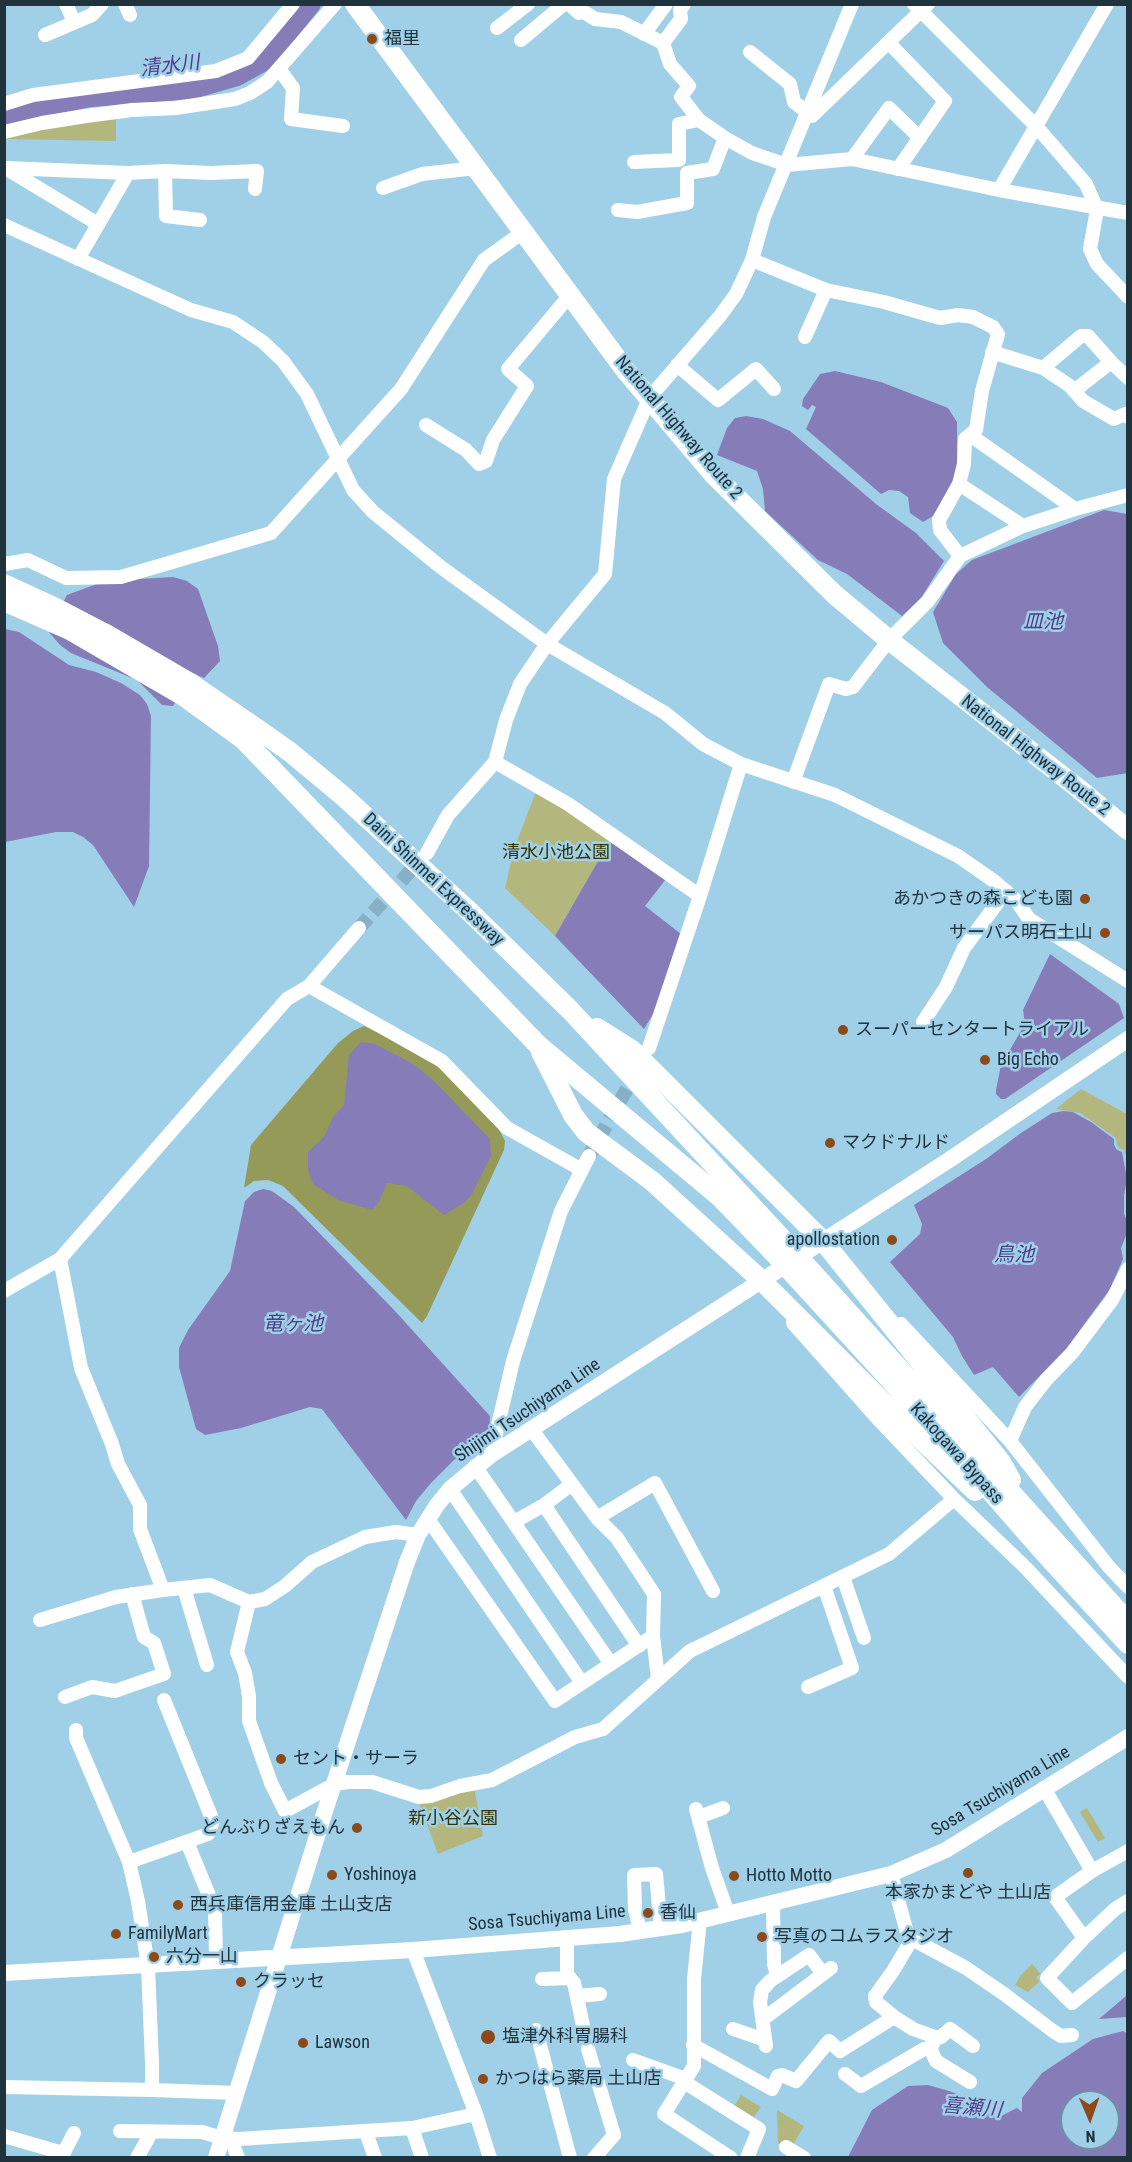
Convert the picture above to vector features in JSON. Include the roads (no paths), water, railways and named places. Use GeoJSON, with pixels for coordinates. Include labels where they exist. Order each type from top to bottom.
{"type":"FeatureCollection","features":[{"type":"Feature","properties":{"kind":"highway","name":"National Highway Route 2"},"geometry":{"type":"LineString","coordinates":[[356,4],[626,371],[714,475],[834,594],[1128,830]]}},
{"type":"Feature","properties":{"kind":"highway","name":"Daini Shinmei Expressway"},"geometry":{"type":"LineString","coordinates":[[4,585],[282,746],[343,796],[470,912],[570,1010],[792,1261]]}},
{"type":"Feature","properties":{"kind":"highway","name":"Daini Shinmei Expressway"},"geometry":{"type":"LineString","coordinates":[[4,601],[52,614]]}},
{"type":"Feature","properties":{"kind":"highway","name":"Daini Shinmei Expressway"},"geometry":{"type":"LineString","coordinates":[[186,689],[262,756],[538,1045],[720,1197],[792,1261]]}},
{"type":"Feature","properties":{"kind":"highway"},"geometry":{"type":"LineString","coordinates":[[570,1010],[632,1050],[823,1241],[1001,1462],[1030,1514]]}},
{"type":"Feature","properties":{"kind":"highway"},"geometry":{"type":"LineString","coordinates":[[538,1045],[573,1115],[586,1132],[652,1181],[761,1280],[903,1422],[992,1507],[1040,1548]]}},
{"type":"Feature","properties":{"kind":"highway","name":"Kakogawa Bypass"},"geometry":{"type":"LineString","coordinates":[[792,1261],[1030,1514],[1128,1622]]}},
{"type":"Feature","properties":{"kind":"highway","name":"Kakogawa Bypass"},"geometry":{"type":"LineString","coordinates":[[792,1261],[950,1446],[1128,1644]]}},
{"type":"Feature","properties":{"kind":"main road","name":"Shijimi Tsuchiyama Line"},"geometry":{"type":"LineString","coordinates":[[279,1959],[407,1562],[418,1535],[450,1489],[491,1455],[823,1241],[1128,1039]]}},
{"type":"Feature","properties":{"kind":"main road","name":"Sosa Tsuchiyama Line"},"geometry":{"type":"LineString","coordinates":[[279,1959],[640,1931],[700,1920],[891,1874],[946,1850],[1128,1737]]}},
{"type":"Feature","properties":{"kind":"main road"},"geometry":{"type":"LineString","coordinates":[[4,1973],[279,1959],[236,2093],[226,2138],[216,2157]]}},
{"type":"Feature","properties":{"kind":"street"},"geometry":{"type":"LineString","coordinates":[[66,4],[74,22]]}},
{"type":"Feature","properties":{"kind":"street"},"geometry":{"type":"LineString","coordinates":[[45,35],[92,15],[102,4]]}},
{"type":"Feature","properties":{"kind":"street"},"geometry":{"type":"LineString","coordinates":[[4,104],[33,95],[216,71],[248,58],[293,4]]}},
{"type":"Feature","properties":{"kind":"street"},"geometry":{"type":"LineString","coordinates":[[4,132],[86,116],[132,110],[176,108],[235,99],[267,82],[335,4]]}},
{"type":"Feature","properties":{"kind":"street"},"geometry":{"type":"LineString","coordinates":[[497,28],[528,4]]}},
{"type":"Feature","properties":{"kind":"street"},"geometry":{"type":"LineString","coordinates":[[521,40],[564,4]]}},
{"type":"Feature","properties":{"kind":"street"},"geometry":{"type":"LineString","coordinates":[[569,4],[579,14],[584,8],[595,19],[621,22],[663,43],[670,64],[689,86],[681,97],[699,120],[752,153],[787,165],[852,159],[1096,209],[1128,213]]}},
{"type":"Feature","properties":{"kind":"street"},"geometry":{"type":"LineString","coordinates":[[644,34],[666,4]]}},
{"type":"Feature","properties":{"kind":"street"},"geometry":{"type":"LineString","coordinates":[[427,853],[448,815],[495,762],[506,720],[520,684],[547,644],[605,574],[614,479],[650,397],[720,316],[736,294],[752,260],[764,218],[852,4]]}},
{"type":"Feature","properties":{"kind":"street"},"geometry":{"type":"LineString","coordinates":[[999,190],[1107,4]]}},
{"type":"Feature","properties":{"kind":"street"},"geometry":{"type":"LineString","coordinates":[[663,43],[681,20],[680,10],[687,5]]}},
{"type":"Feature","properties":{"kind":"street"},"geometry":{"type":"LineString","coordinates":[[750,52],[790,84],[794,102],[812,116],[889,43],[921,7],[1036,126],[1086,184],[1096,209],[1090,249],[1097,264],[1128,297]]}},
{"type":"Feature","properties":{"kind":"street"},"geometry":{"type":"LineString","coordinates":[[889,43],[945,101],[898,169]]}},
{"type":"Feature","properties":{"kind":"street"},"geometry":{"type":"LineString","coordinates":[[279,69],[292,88],[291,119],[343,126]]}},
{"type":"Feature","properties":{"kind":"street"},"geometry":{"type":"LineString","coordinates":[[852,159],[889,108],[920,138]]}},
{"type":"Feature","properties":{"kind":"street"},"geometry":{"type":"LineString","coordinates":[[634,162],[679,160],[679,124],[699,120]]}},
{"type":"Feature","properties":{"kind":"street"},"geometry":{"type":"LineString","coordinates":[[618,210],[637,212],[687,203],[687,173],[713,169],[725,138]]}},
{"type":"Feature","properties":{"kind":"street"},"geometry":{"type":"LineString","coordinates":[[5,168],[128,173],[257,171],[255,189]]}},
{"type":"Feature","properties":{"kind":"street"},"geometry":{"type":"LineString","coordinates":[[5,168],[98,224]]}},
{"type":"Feature","properties":{"kind":"street"},"geometry":{"type":"LineString","coordinates":[[383,189],[422,174],[476,168]]}},
{"type":"Feature","properties":{"kind":"street"},"geometry":{"type":"LineString","coordinates":[[165,171],[166,216],[200,220]]}},
{"type":"Feature","properties":{"kind":"street"},"geometry":{"type":"LineString","coordinates":[[78,259],[128,173]]}},
{"type":"Feature","properties":{"kind":"street"},"geometry":{"type":"LineString","coordinates":[[4,225],[191,310],[233,322],[263,342],[283,362],[307,393],[353,490],[373,512],[442,568],[547,644],[665,713],[703,744],[741,764],[835,795],[957,855],[1006,891],[1016,900],[1029,919],[1128,981]]}},
{"type":"Feature","properties":{"kind":"street"},"geometry":{"type":"LineString","coordinates":[[4,564],[28,560],[66,578],[121,577],[271,532],[401,389],[484,260],[524,232]]}},
{"type":"Feature","properties":{"kind":"street"},"geometry":{"type":"LineString","coordinates":[[752,260],[826,290],[884,302],[940,318],[958,315],[973,317],[993,327],[998,334],[982,391],[976,430],[965,439],[964,465],[959,484],[939,520],[940,530],[960,556]]}},
{"type":"Feature","properties":{"kind":"street"},"geometry":{"type":"LineString","coordinates":[[804,337],[826,290]]}},
{"type":"Feature","properties":{"kind":"street"},"geometry":{"type":"LineString","coordinates":[[426,425],[466,450],[479,464],[486,461],[494,440],[527,386],[508,369],[570,295]]}},
{"type":"Feature","properties":{"kind":"street"},"geometry":{"type":"LineString","coordinates":[[1043,368],[1081,336],[1088,336],[1128,378]]}},
{"type":"Feature","properties":{"kind":"street"},"geometry":{"type":"LineString","coordinates":[[992,352],[1043,368],[1074,390],[1083,401],[1114,419],[1125,414],[1128,417]]}},
{"type":"Feature","properties":{"kind":"street"},"geometry":{"type":"LineString","coordinates":[[1074,390],[1111,362]]}},
{"type":"Feature","properties":{"kind":"street"},"geometry":{"type":"LineString","coordinates":[[677,364],[718,400],[759,365],[774,389]]}},
{"type":"Feature","properties":{"kind":"street"},"geometry":{"type":"LineString","coordinates":[[970,435],[1075,509]]}},
{"type":"Feature","properties":{"kind":"street"},"geometry":{"type":"LineString","coordinates":[[959,484],[1023,526]]}},
{"type":"Feature","properties":{"kind":"street"},"geometry":{"type":"LineString","coordinates":[[794,782],[830,684],[846,689],[853,687],[889,640],[928,601],[960,556],[1023,526],[1128,495]]}},
{"type":"Feature","properties":{"kind":"street"},"geometry":{"type":"LineString","coordinates":[[495,762],[567,804],[700,896]]}},
{"type":"Feature","properties":{"kind":"street"},"geometry":{"type":"LineString","coordinates":[[649,1048],[741,764]]}},
{"type":"Feature","properties":{"kind":"street"},"geometry":{"type":"LineString","coordinates":[[923,1022],[946,987],[964,948],[1006,891]]}},
{"type":"Feature","properties":{"kind":"street"},"geometry":{"type":"LineString","coordinates":[[4,1291],[60,1259],[287,999],[309,986],[359,928]]}},
{"type":"Feature","properties":{"kind":"street"},"geometry":{"type":"LineString","coordinates":[[309,986],[442,1061],[507,1128],[582,1170]]}},
{"type":"Feature","properties":{"kind":"street"},"geometry":{"type":"LineString","coordinates":[[491,1455],[513,1361],[561,1211],[590,1156]]}},
{"type":"Feature","properties":{"kind":"street"},"geometry":{"type":"LineString","coordinates":[[823,1241],[1010,1441],[1109,1567],[1128,1587]]}},
{"type":"Feature","properties":{"kind":"street"},"geometry":{"type":"LineString","coordinates":[[60,1259],[81,1368],[118,1464],[140,1505],[141,1529],[163,1590]]}},
{"type":"Feature","properties":{"kind":"street"},"geometry":{"type":"LineString","coordinates":[[1010,1441],[1025,1407],[1046,1380],[1072,1353],[1126,1278]]}},
{"type":"Feature","properties":{"kind":"street"},"geometry":{"type":"LineString","coordinates":[[761,1280],[797,1329],[954,1499],[1025,1567],[1128,1677]]}},
{"type":"Feature","properties":{"kind":"street"},"geometry":{"type":"LineString","coordinates":[[532,1430],[597,1518],[617,1538],[654,1594],[653,1636],[658,1679]]}},
{"type":"Feature","properties":{"kind":"street"},"geometry":{"type":"LineString","coordinates":[[475,1466],[610,1664]]}},
{"type":"Feature","properties":{"kind":"street"},"geometry":{"type":"LineString","coordinates":[[597,1518],[655,1483],[713,1592]]}},
{"type":"Feature","properties":{"kind":"street"},"geometry":{"type":"LineString","coordinates":[[514,1522],[544,1505],[572,1484]]}},
{"type":"Feature","properties":{"kind":"street"},"geometry":{"type":"LineString","coordinates":[[450,1489],[582,1683]]}},
{"type":"Feature","properties":{"kind":"street"},"geometry":{"type":"LineString","coordinates":[[249,1602],[237,1652],[247,1685],[249,1721],[271,1783],[285,1811],[335,1784],[372,1782],[419,1797],[431,1796],[460,1785],[492,1780],[575,1737],[603,1729],[690,1651],[889,1554],[954,1499]]}},
{"type":"Feature","properties":{"kind":"street"},"geometry":{"type":"LineString","coordinates":[[544,1505],[639,1646]]}},
{"type":"Feature","properties":{"kind":"street"},"geometry":{"type":"LineString","coordinates":[[428,1519],[555,1701],[653,1636]]}},
{"type":"Feature","properties":{"kind":"street"},"geometry":{"type":"LineString","coordinates":[[40,1620],[116,1597],[210,1585],[249,1602],[265,1599],[285,1586],[312,1562],[365,1537],[396,1532],[418,1535]]}},
{"type":"Feature","properties":{"kind":"street"},"geometry":{"type":"LineString","coordinates":[[843,1577],[864,1638]]}},
{"type":"Feature","properties":{"kind":"street"},"geometry":{"type":"LineString","coordinates":[[808,1687],[852,1668],[824,1586]]}},
{"type":"Feature","properties":{"kind":"street"},"geometry":{"type":"LineString","coordinates":[[184,1588],[207,1665]]}},
{"type":"Feature","properties":{"kind":"street"},"geometry":{"type":"LineString","coordinates":[[65,1697],[92,1687],[115,1691],[164,1674],[154,1643],[144,1637],[132,1594]]}},
{"type":"Feature","properties":{"kind":"street"},"geometry":{"type":"LineString","coordinates":[[129,1862],[208,1834],[213,1821],[164,1701]]}},
{"type":"Feature","properties":{"kind":"street"},"geometry":{"type":"LineString","coordinates":[[76,1730],[76,1738],[129,1862],[138,1902],[148,1966],[152,2090]]}},
{"type":"Feature","properties":{"kind":"street"},"geometry":{"type":"LineString","coordinates":[[1044,1788],[1092,1871]]}},
{"type":"Feature","properties":{"kind":"street"},"geometry":{"type":"LineString","coordinates":[[723,1808],[698,1813],[712,1868],[728,1913]]}},
{"type":"Feature","properties":{"kind":"street"},"geometry":{"type":"LineString","coordinates":[[187,1842],[215,1910],[216,1961]]}},
{"type":"Feature","properties":{"kind":"street"},"geometry":{"type":"LineString","coordinates":[[1084,1938],[1054,1896],[1128,1851]]}},
{"type":"Feature","properties":{"kind":"street"},"geometry":{"type":"LineString","coordinates":[[640,1931],[631,1875],[656,1874],[660,1928]]}},
{"type":"Feature","properties":{"kind":"street"},"geometry":{"type":"LineString","coordinates":[[891,1874],[906,1929],[912,1939],[966,1968],[1061,2036],[1072,2036]]}},
{"type":"Feature","properties":{"kind":"street"},"geometry":{"type":"LineString","coordinates":[[1128,1901],[1115,1909],[1084,1938],[1047,1978],[1072,2003],[1128,1959]]}},
{"type":"Feature","properties":{"kind":"street"},"geometry":{"type":"LineString","coordinates":[[772,1902],[774,1964],[777,1977]]}},
{"type":"Feature","properties":{"kind":"street"},"geometry":{"type":"LineString","coordinates":[[700,1920],[694,1979],[694,2066],[664,2114],[731,2157]]}},
{"type":"Feature","properties":{"kind":"street"},"geometry":{"type":"LineString","coordinates":[[567,1937],[567,1974],[576,1985],[586,2042],[614,2135],[594,2157]]}},
{"type":"Feature","properties":{"kind":"street"},"geometry":{"type":"LineString","coordinates":[[912,1939],[875,1996],[876,2002],[933,2043],[936,2061],[970,2082]]}},
{"type":"Feature","properties":{"kind":"street"},"geometry":{"type":"LineString","coordinates":[[413,1950],[476,2114],[490,2157]]}},
{"type":"Feature","properties":{"kind":"street"},"geometry":{"type":"LineString","coordinates":[[733,2029],[765,2043],[762,2020],[760,2002],[762,1990],[770,1981],[809,1955],[827,1971],[762,2020]]}},
{"type":"Feature","properties":{"kind":"street"},"geometry":{"type":"LineString","coordinates":[[542,1978],[576,1985],[600,1994]]}},
{"type":"Feature","properties":{"kind":"street"},"geometry":{"type":"LineString","coordinates":[[693,2045],[772,2089],[778,2076],[783,2075],[796,2081],[829,2041],[840,2051],[894,2017]]}},
{"type":"Feature","properties":{"kind":"street"},"geometry":{"type":"LineString","coordinates":[[845,2074],[861,2086],[924,2049],[950,2029],[973,2046]]}},
{"type":"Feature","properties":{"kind":"street"},"geometry":{"type":"LineString","coordinates":[[541,2038],[570,2157]]}},
{"type":"Feature","properties":{"kind":"street"},"geometry":{"type":"LineString","coordinates":[[642,2060],[685,2081],[759,2129],[747,2157]]}},
{"type":"Feature","properties":{"kind":"street"},"geometry":{"type":"LineString","coordinates":[[4,2087],[236,2093]]}},
{"type":"Feature","properties":{"kind":"street"},"geometry":{"type":"LineString","coordinates":[[120,2131],[202,2132],[226,2138],[366,2132],[412,2128],[476,2114]]}},
{"type":"Feature","properties":{"kind":"street"},"geometry":{"type":"LineString","coordinates":[[412,2128],[422,2157]]}},
{"type":"Feature","properties":{"kind":"street"},"geometry":{"type":"LineString","coordinates":[[366,2132],[375,2157]]}},
{"type":"Feature","properties":{"kind":"street"},"geometry":{"type":"LineString","coordinates":[[4,2136],[62,2155],[74,2133]]}},
{"type":"Feature","properties":{"kind":"street"},"geometry":{"type":"LineString","coordinates":[[137,2157],[151,2133]]}},
{"type":"Feature","properties":{"kind":"street"},"geometry":{"type":"LineString","coordinates":[[226,2138],[238,2157]]}},
{"type":"Feature","properties":{"kind":"street"},"geometry":{"type":"LineString","coordinates":[[786,2147],[804,2157]]}},
{"type":"Feature","properties":{"kind":"water"},"geometry":{"type":"Polygon","coordinates":[[[835,371],[881,382],[948,408],[957,422],[957,475],[933,516],[923,522],[910,513],[908,497],[899,491],[889,490],[881,494],[806,429],[816,407],[812,405],[808,410],[802,406],[803,399],[820,374],[835,371]]]}},
{"type":"Feature","properties":{"kind":"water"},"geometry":{"type":"Polygon","coordinates":[[[746,416],[763,419],[790,431],[876,504],[916,533],[944,561],[921,598],[902,616],[847,574],[818,560],[765,511],[763,489],[757,471],[717,455],[727,428],[735,418],[746,416]]]}},
{"type":"Feature","properties":{"kind":"water","name":"皿池"},"geometry":{"type":"Polygon","coordinates":[[[1104,510],[1127,514],[1128,773],[1097,778],[987,687],[943,643],[933,612],[956,574],[972,560],[1104,510]]]}},
{"type":"Feature","properties":{"kind":"water"},"geometry":{"type":"Polygon","coordinates":[[[173,577],[187,581],[198,589],[218,646],[220,661],[204,678],[193,673],[173,706],[162,705],[137,680],[71,653],[60,645],[48,631],[67,595],[105,581],[173,577]]]}},
{"type":"Feature","properties":{"kind":"water"},"geometry":{"type":"Polygon","coordinates":[[[5,629],[19,632],[69,665],[96,672],[121,683],[140,695],[147,704],[151,716],[149,866],[134,907],[93,845],[83,837],[73,832],[56,832],[5,842],[5,629]]]}},
{"type":"Feature","properties":{"kind":"water"},"geometry":{"type":"Polygon","coordinates":[[[615,841],[666,879],[645,906],[681,934],[653,1014],[644,1029],[555,936],[609,842],[613,844],[615,841]]]}},
{"type":"Feature","properties":{"kind":"water"},"geometry":{"type":"Polygon","coordinates":[[[1050,954],[1119,1004],[1124,1018],[1005,1099],[1001,1099],[996,1094],[996,1090],[1001,1065],[1025,1024],[1023,1010],[1050,954]]]}},
{"type":"Feature","properties":{"kind":"water"},"geometry":{"type":"Polygon","coordinates":[[[361,1042],[375,1044],[415,1065],[434,1081],[490,1139],[491,1156],[472,1194],[464,1203],[444,1215],[407,1186],[387,1183],[379,1202],[372,1210],[338,1200],[313,1184],[308,1170],[308,1152],[324,1137],[333,1117],[344,1105],[349,1055],[361,1042]]]}},
{"type":"Feature","properties":{"kind":"water","name":"鳥池"},"geometry":{"type":"Polygon","coordinates":[[[1073,1112],[1091,1122],[1114,1139],[1117,1150],[1122,1152],[1127,1179],[1124,1214],[1127,1221],[1127,1233],[1121,1248],[1123,1259],[1110,1289],[1066,1349],[1019,1397],[993,1367],[974,1375],[953,1337],[890,1262],[920,1234],[922,1224],[914,1205],[1052,1113],[1073,1112]]]}},
{"type":"Feature","properties":{"kind":"water","name":"竜ヶ池"},"geometry":{"type":"Polygon","coordinates":[[[263,1189],[272,1191],[294,1207],[395,1311],[490,1416],[489,1436],[454,1460],[431,1483],[416,1501],[406,1520],[322,1409],[310,1407],[241,1428],[205,1435],[196,1429],[179,1367],[179,1348],[188,1330],[230,1271],[245,1201],[254,1192],[263,1189]]]}},
{"type":"Feature","properties":{"kind":"water"},"geometry":{"type":"Polygon","coordinates":[[[1127,1995],[1127,2017],[1099,2019],[1119,2002],[1127,1995]]]}},
{"type":"Feature","properties":{"kind":"water","name":"喜瀬川"},"geometry":{"type":"Polygon","coordinates":[[[1123,2031],[1128,2034],[1127,2157],[848,2157],[872,2110],[908,2086],[928,2085],[949,2091],[978,2102],[979,2106],[1001,2116],[1017,2108],[1022,2112],[1022,2098],[1042,2073],[1093,2039],[1123,2031]]]}},
{"type":"Feature","properties":{"kind":"waterway","name":"清水川"},"geometry":{"type":"LineString","coordinates":[[4,119],[91,98],[192,90],[237,77],[266,61],[312,4]]}},
{"type":"Feature","properties":{"kind":"tunnel"},"geometry":{"type":"LineString","coordinates":[[359,928],[422,858]]}},
{"type":"Feature","properties":{"kind":"tunnel"},"geometry":{"type":"LineString","coordinates":[[589,1156],[637,1071]]}},
{"type":"Feature","properties":{"kind":"place","name":"福里"},"geometry":{"type":"Point","coordinates":[372,39]}},
{"type":"Feature","properties":{"kind":"place","name":"あかつきの森こども園"},"geometry":{"type":"Point","coordinates":[1085,899]}},
{"type":"Feature","properties":{"kind":"place","name":"サーパス明石土山"},"geometry":{"type":"Point","coordinates":[1105,933]}},
{"type":"Feature","properties":{"kind":"place","name":"スーパーセンタートライアル"},"geometry":{"type":"Point","coordinates":[843,1030]}},
{"type":"Feature","properties":{"kind":"place","name":"Big Echo"},"geometry":{"type":"Point","coordinates":[985,1060]}},
{"type":"Feature","properties":{"kind":"place","name":"マクドナルド"},"geometry":{"type":"Point","coordinates":[830,1143]}},
{"type":"Feature","properties":{"kind":"place","name":"apollostation"},"geometry":{"type":"Point","coordinates":[892,1240]}},
{"type":"Feature","properties":{"kind":"place","name":"セント・サーラ"},"geometry":{"type":"Point","coordinates":[281,1759]}},
{"type":"Feature","properties":{"kind":"place","name":"どんぶりざえもん"},"geometry":{"type":"Point","coordinates":[357,1828]}},
{"type":"Feature","properties":{"kind":"place","name":"本家かまどや 土山店"},"geometry":{"type":"Point","coordinates":[968,1873]}},
{"type":"Feature","properties":{"kind":"place","name":"Yoshinoya"},"geometry":{"type":"Point","coordinates":[332,1875]}},
{"type":"Feature","properties":{"kind":"place","name":"Hotto Motto"},"geometry":{"type":"Point","coordinates":[734,1876]}},
{"type":"Feature","properties":{"kind":"place","name":"西兵庫信用金庫 土山支店"},"geometry":{"type":"Point","coordinates":[178,1905]}},
{"type":"Feature","properties":{"kind":"place","name":"香仙"},"geometry":{"type":"Point","coordinates":[648,1913]}},
{"type":"Feature","properties":{"kind":"place","name":"FamilyMart"},"geometry":{"type":"Point","coordinates":[116,1934]}},
{"type":"Feature","properties":{"kind":"place","name":"写真のコムラスタジオ"},"geometry":{"type":"Point","coordinates":[762,1937]}},
{"type":"Feature","properties":{"kind":"place","name":"六分一山"},"geometry":{"type":"Point","coordinates":[154,1957]}},
{"type":"Feature","properties":{"kind":"place","name":"クラッセ"},"geometry":{"type":"Point","coordinates":[241,1982]}},
{"type":"Feature","properties":{"kind":"place","name":"塩津外科胃腸科"},"geometry":{"type":"Point","coordinates":[488,2037]}},
{"type":"Feature","properties":{"kind":"place","name":"Lawson"},"geometry":{"type":"Point","coordinates":[303,2043]}},
{"type":"Feature","properties":{"kind":"place","name":"かつはら薬局 土山店"},"geometry":{"type":"Point","coordinates":[483,2079]}},
{"type":"Feature","properties":{"kind":"park label","name":"清水小池公園"},"geometry":{"type":"Point","coordinates":[556,853]}},
{"type":"Feature","properties":{"kind":"park label","name":"新小谷公園"},"geometry":{"type":"Point","coordinates":[453,1819]}}]}
